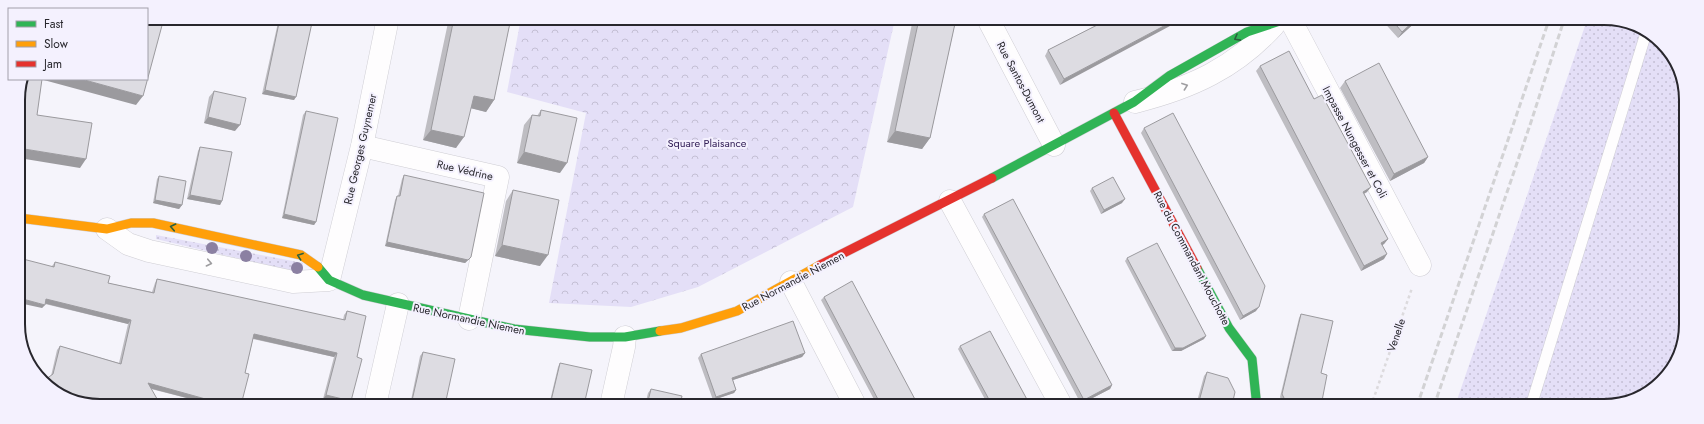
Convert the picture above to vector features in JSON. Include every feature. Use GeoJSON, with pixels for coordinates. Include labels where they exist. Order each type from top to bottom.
{"type":"FeatureCollection","features":[{"type":"Feature","properties":{"kind":"street","name":"Rue Georges Guynemer"},"geometry":{"type":"LineString","coordinates":[[329,280],[362,146],[387,25]]}},
{"type":"Feature","properties":{"kind":"street","name":"Rue Santos-Dumont"},"geometry":{"type":"LineString","coordinates":[[991,25],[1054,145]]}},
{"type":"Feature","properties":{"kind":"street","name":"Rue Normandie Niemen"},"geometry":{"type":"LineString","coordinates":[[25,219],[107,229],[128,244],[149,250],[293,282],[329,280],[362,295],[514,329],[554,335],[625,337],[680,328],[708,321],[744,308],[831,260],[950,201],[1134,102],[1163,94],[1216,73],[1231,64],[1278,25]]}},
{"type":"Feature","properties":{"kind":"street","name":"Impasse Nungesser et Coli"},"geometry":{"type":"LineString","coordinates":[[1285,25],[1420,265]]}},
{"type":"Feature","properties":{"kind":"street","name":"Rue du Commandant Mouchotte"},"geometry":{"type":"LineString","coordinates":[[1114,113],[1229,328],[1252,359],[1256,399]]}},
{"type":"Feature","properties":{"kind":"street","name":"Rue Védrine"},"geometry":{"type":"LineString","coordinates":[[362,146],[498,177],[469,319]]}},
{"type":"Feature","properties":{"kind":"street"},"geometry":{"type":"LineString","coordinates":[[950,201],[1058,399]]}},
{"type":"Feature","properties":{"kind":"street"},"geometry":{"type":"LineString","coordinates":[[791,282],[852,399]]}},
{"type":"Feature","properties":{"kind":"street"},"geometry":{"type":"LineString","coordinates":[[376,399],[398,304]]}},
{"type":"Feature","properties":{"kind":"street"},"geometry":{"type":"LineString","coordinates":[[612,399],[625,337]]}},
{"type":"Feature","properties":{"kind":"lane"},"geometry":{"type":"LineString","coordinates":[[1533,399],[1645,37]]}},
{"type":"Feature","properties":{"kind":"path","name":"Venelle"},"geometry":{"type":"LineString","coordinates":[[1373,399],[1420,265]]}},
{"type":"Feature","properties":{"kind":"green space","name":"Square Plaisance"},"geometry":{"type":"Polygon","coordinates":[[[520,25],[894,25],[853,207],[698,287],[631,307],[549,303],[586,113],[507,92],[520,25]]]}},
{"type":"Feature","properties":{"kind":"green space"},"geometry":{"type":"Polygon","coordinates":[[[1585,25],[1619,26],[1642,35],[1650,40],[1664,54],[1678,85],[1679,324],[1678,339],[1669,362],[1664,370],[1650,384],[1642,389],[1619,398],[1457,399],[1585,25]]]}},
{"type":"Feature","properties":{"kind":"green space"},"geometry":{"type":"Polygon","coordinates":[[[156,235],[303,263],[303,269],[300,273],[156,239],[156,235]]]}},
{"type":"Feature","properties":{"kind":"building"},"geometry":{"type":"Polygon","coordinates":[[[148,25],[162,25],[148,77],[148,25]]]}},
{"type":"Feature","properties":{"kind":"building"},"geometry":{"type":"Polygon","coordinates":[[[279,25],[311,25],[296,97],[265,90],[279,25]]]}},
{"type":"Feature","properties":{"kind":"building"},"geometry":{"type":"Polygon","coordinates":[[[453,25],[510,25],[494,100],[474,96],[464,137],[431,130],[453,25]]]}},
{"type":"Feature","properties":{"kind":"building"},"geometry":{"type":"Polygon","coordinates":[[[918,25],[955,25],[930,138],[895,131],[918,25]]]}},
{"type":"Feature","properties":{"kind":"building"},"geometry":{"type":"Polygon","coordinates":[[[1097,25],[1166,25],[1064,79],[1048,50],[1097,25]]]}},
{"type":"Feature","properties":{"kind":"building"},"geometry":{"type":"Polygon","coordinates":[[[1396,25],[1410,25],[1402,32],[1396,25]]]}},
{"type":"Feature","properties":{"kind":"building"},"geometry":{"type":"Polygon","coordinates":[[[1289,51],[1314,99],[1322,95],[1371,187],[1363,192],[1388,239],[1381,243],[1387,254],[1364,266],[1260,66],[1289,51]]]}},
{"type":"Feature","properties":{"kind":"building"},"geometry":{"type":"Polygon","coordinates":[[[1379,63],[1428,157],[1394,174],[1345,81],[1379,63]]]}},
{"type":"Feature","properties":{"kind":"building"},"geometry":{"type":"Polygon","coordinates":[[[28,80],[42,80],[37,115],[92,123],[86,159],[25,149],[25,95],[28,80]]]}},
{"type":"Feature","properties":{"kind":"building"},"geometry":{"type":"Polygon","coordinates":[[[85,80],[147,80],[143,96],[85,80]]]}},
{"type":"Feature","properties":{"kind":"building"},"geometry":{"type":"Polygon","coordinates":[[[214,91],[246,98],[240,125],[208,117],[214,91]]]}},
{"type":"Feature","properties":{"kind":"building"},"geometry":{"type":"Polygon","coordinates":[[[541,110],[577,118],[567,163],[524,152],[532,115],[540,116],[541,110]]]}},
{"type":"Feature","properties":{"kind":"building"},"geometry":{"type":"Polygon","coordinates":[[[306,111],[338,118],[316,222],[284,214],[306,111]]]}},
{"type":"Feature","properties":{"kind":"building"},"geometry":{"type":"Polygon","coordinates":[[[1173,113],[1265,286],[1259,307],[1243,316],[1144,128],[1173,113]]]}},
{"type":"Feature","properties":{"kind":"building"},"geometry":{"type":"Polygon","coordinates":[[[200,147],[232,152],[222,201],[190,195],[200,147]]]}},
{"type":"Feature","properties":{"kind":"building"},"geometry":{"type":"Polygon","coordinates":[[[404,175],[484,193],[471,257],[468,260],[387,242],[397,196],[400,196],[404,175]]]}},
{"type":"Feature","properties":{"kind":"building"},"geometry":{"type":"Polygon","coordinates":[[[159,176],[186,181],[182,205],[155,200],[159,176]]]}},
{"type":"Feature","properties":{"kind":"building"},"geometry":{"type":"Polygon","coordinates":[[[1113,177],[1125,199],[1104,210],[1092,188],[1113,177]]]}},
{"type":"Feature","properties":{"kind":"building"},"geometry":{"type":"Polygon","coordinates":[[[513,190],[559,200],[548,255],[502,245],[513,190]]]}},
{"type":"Feature","properties":{"kind":"building"},"geometry":{"type":"Polygon","coordinates":[[[1013,199],[1112,385],[1083,399],[984,214],[1013,199]]]}},
{"type":"Feature","properties":{"kind":"building"},"geometry":{"type":"Polygon","coordinates":[[[1157,243],[1206,336],[1183,348],[1175,348],[1127,258],[1157,243]]]}},
{"type":"Feature","properties":{"kind":"building"},"geometry":{"type":"Polygon","coordinates":[[[25,260],[54,267],[55,262],[110,276],[108,283],[154,293],[157,279],[345,320],[347,311],[366,316],[357,357],[362,359],[352,399],[343,399],[326,395],[337,353],[254,334],[245,373],[249,374],[243,399],[205,399],[148,383],[157,399],[85,398],[54,384],[48,378],[53,374],[60,346],[121,364],[131,320],[46,299],[45,305],[25,300],[25,260]]]}},
{"type":"Feature","properties":{"kind":"building"},"geometry":{"type":"Polygon","coordinates":[[[852,281],[915,399],[878,399],[824,297],[852,281]]]}},
{"type":"Feature","properties":{"kind":"building"},"geometry":{"type":"Polygon","coordinates":[[[1301,314],[1333,321],[1321,373],[1327,375],[1322,399],[1284,399],[1282,394],[1301,314]]]}},
{"type":"Feature","properties":{"kind":"building"},"geometry":{"type":"Polygon","coordinates":[[[793,321],[805,353],[732,378],[736,390],[716,397],[701,354],[793,321]]]}},
{"type":"Feature","properties":{"kind":"building"},"geometry":{"type":"Polygon","coordinates":[[[990,331],[1027,399],[989,399],[960,346],[990,331]]]}},
{"type":"Feature","properties":{"kind":"building"},"geometry":{"type":"Polygon","coordinates":[[[423,352],[455,359],[446,399],[412,399],[423,352]]]}},
{"type":"Feature","properties":{"kind":"building"},"geometry":{"type":"Polygon","coordinates":[[[560,363],[592,370],[585,399],[551,399],[560,363]]]}},
{"type":"Feature","properties":{"kind":"building"},"geometry":{"type":"Polygon","coordinates":[[[1207,372],[1228,378],[1235,392],[1233,399],[1200,399],[1207,372]]]}},
{"type":"Feature","properties":{"kind":"building"},"geometry":{"type":"Polygon","coordinates":[[[651,389],[682,396],[681,399],[648,399],[651,389]]]}},
{"type":"Feature","properties":{"kind":"railway"},"geometry":{"type":"LineString","coordinates":[[1419,399],[1547,25]]}},
{"type":"Feature","properties":{"kind":"railway"},"geometry":{"type":"LineString","coordinates":[[1436,399],[1531,122],[1562,25]]}},
{"type":"Feature","properties":{"kind":"traffic: fast"},"geometry":{"type":"LineString","coordinates":[[992,178],[1134,102],[1169,76],[1247,32],[1268,25]]}},
{"type":"Feature","properties":{"kind":"traffic: fast"},"geometry":{"type":"LineString","coordinates":[[318,267],[329,280],[363,295],[514,329],[590,337],[625,337],[660,331]]}},
{"type":"Feature","properties":{"kind":"traffic: fast"},"geometry":{"type":"LineString","coordinates":[[1197,268],[1229,328],[1252,359],[1256,399]]}},
{"type":"Feature","properties":{"kind":"traffic: slow"},"geometry":{"type":"LineString","coordinates":[[25,219],[107,229],[131,223],[153,223],[301,255],[318,267]]}},
{"type":"Feature","properties":{"kind":"traffic: slow"},"geometry":{"type":"LineString","coordinates":[[660,331],[681,328],[737,311],[820,265]]}},
{"type":"Feature","properties":{"kind":"traffic: jam"},"geometry":{"type":"LineString","coordinates":[[1114,113],[1197,268]]}},
{"type":"Feature","properties":{"kind":"traffic: jam"},"geometry":{"type":"LineString","coordinates":[[820,265],[992,178]]}}]}
